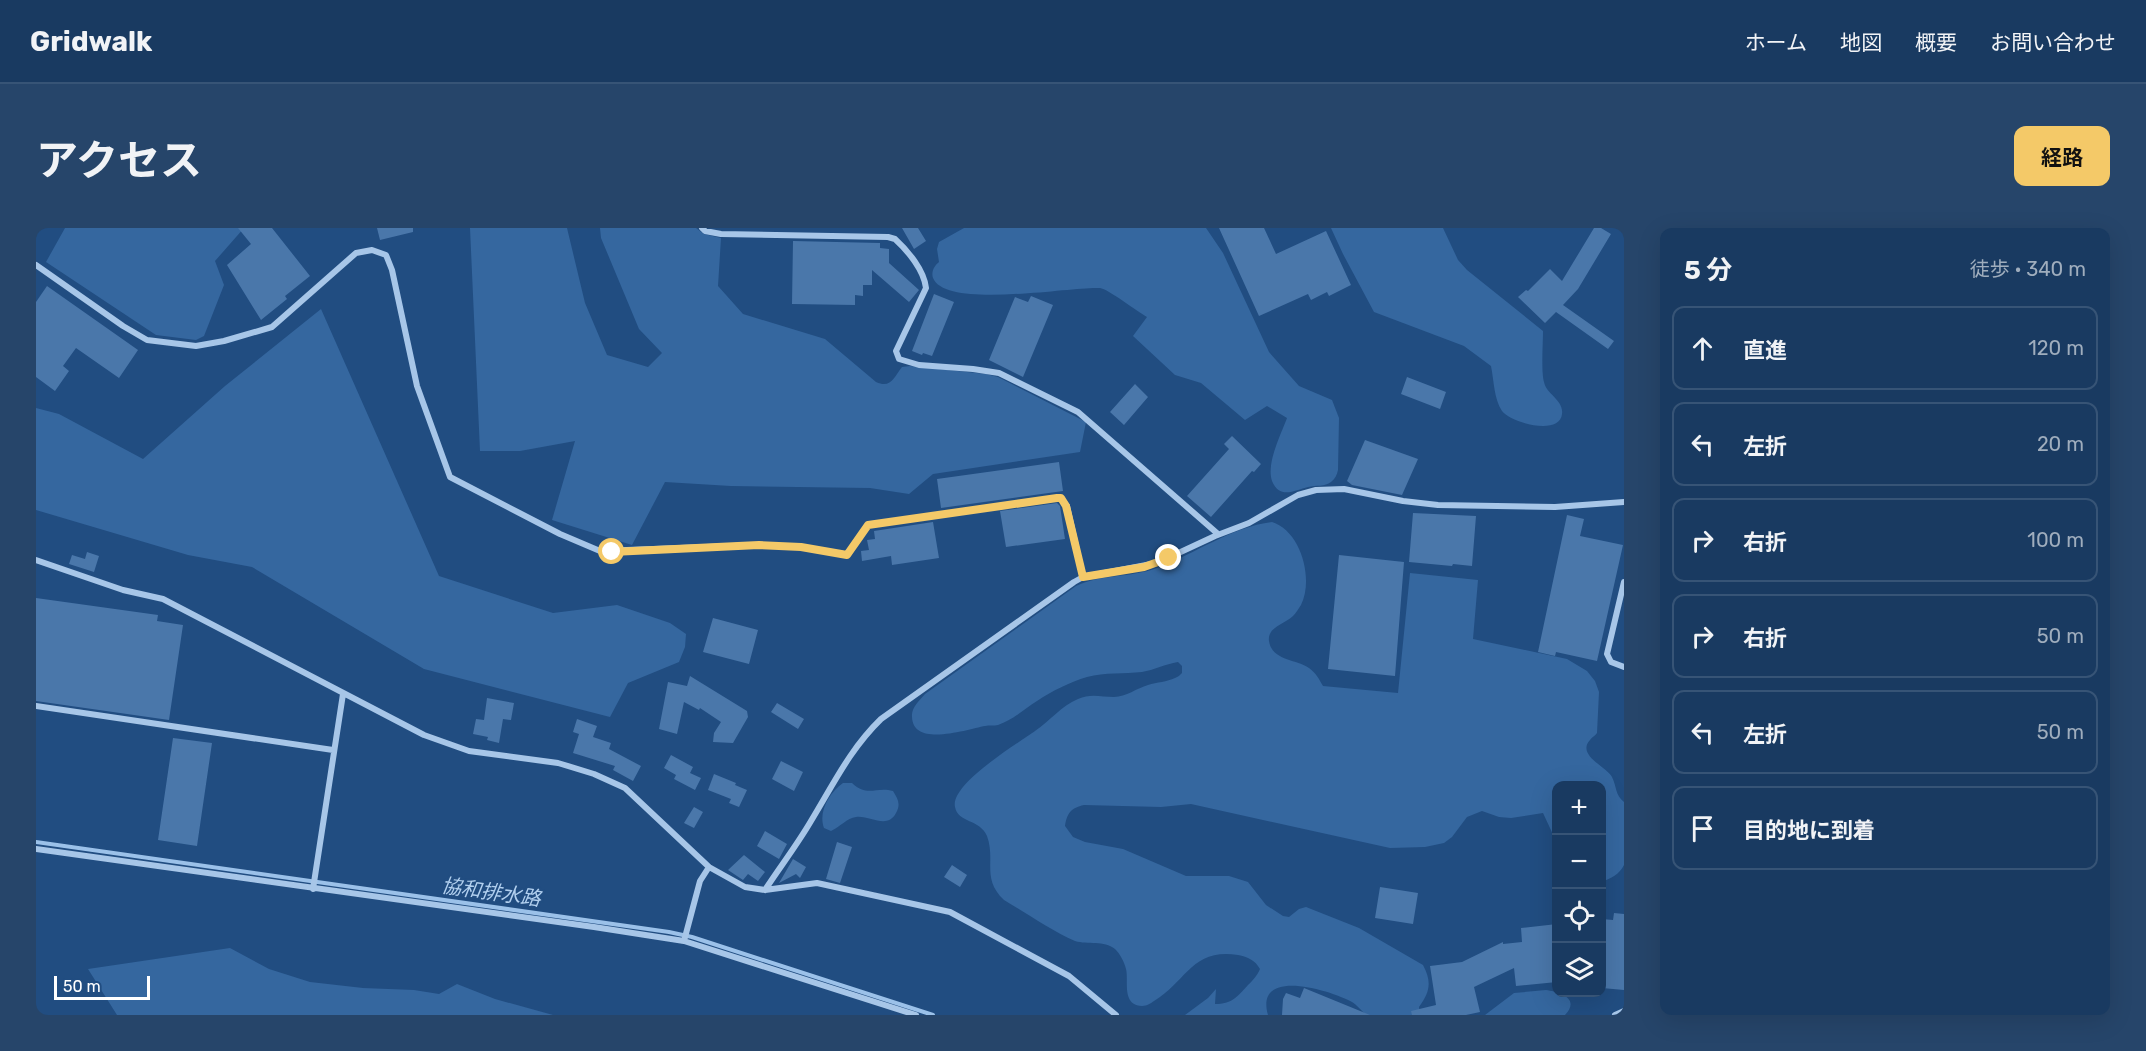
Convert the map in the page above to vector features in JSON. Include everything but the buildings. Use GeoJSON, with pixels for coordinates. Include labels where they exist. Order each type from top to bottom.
{"type":"FeatureCollection","features":[{"type":"Feature","properties":{"kind":"street"},"geometry":{"type":"LineString","coordinates":[[702,228],[705,231],[721,234],[895,239],[921,271],[926,288],[896,351],[899,359],[919,364],[999,373],[1078,412],[1218,534]]}},
{"type":"Feature","properties":{"kind":"street"},"geometry":{"type":"LineString","coordinates":[[36,266],[147,340],[196,345],[224,341],[272,327],[356,253],[372,250],[386,255],[392,270],[417,386],[450,477],[560,534],[600,551],[759,545],[801,547],[847,555],[868,525],[1061,498],[1066,506],[1083,577]]}},
{"type":"Feature","properties":{"kind":"street"},"geometry":{"type":"LineString","coordinates":[[765,890],[810,823],[847,759],[881,719],[1083,577],[1157,563],[1218,534],[1249,523],[1298,495],[1316,490],[1344,489],[1403,501],[1438,505],[1546,507],[1624,502]]}},
{"type":"Feature","properties":{"kind":"street"},"geometry":{"type":"LineString","coordinates":[[36,560],[123,590],[163,599],[424,735],[469,751],[558,763],[594,774],[626,788],[709,867],[745,887],[765,890],[817,883],[950,912],[1069,976],[1116,1015]]}},
{"type":"Feature","properties":{"kind":"street"},"geometry":{"type":"LineString","coordinates":[[1624,582],[1607,654],[1611,662],[1624,667]]}},
{"type":"Feature","properties":{"kind":"street"},"geometry":{"type":"LineString","coordinates":[[314,886],[343,694]]}},
{"type":"Feature","properties":{"kind":"street"},"geometry":{"type":"LineString","coordinates":[[36,706],[333,750]]}},
{"type":"Feature","properties":{"kind":"street"},"geometry":{"type":"LineString","coordinates":[[36,849],[314,886],[685,940],[916,1015]]}},
{"type":"Feature","properties":{"kind":"street"},"geometry":{"type":"LineString","coordinates":[[685,940],[700,881],[709,867]]}},
{"type":"Feature","properties":{"kind":"street"},"geometry":{"type":"LineString","coordinates":[[1615,1015],[1624,1011]]}},
{"type":"Feature","properties":{"kind":"shaded area"},"geometry":{"type":"Polygon","coordinates":[[[65,228],[244,228],[215,261],[224,285],[204,336],[196,340],[156,335],[46,262],[65,228]]]}},
{"type":"Feature","properties":{"kind":"shaded area"},"geometry":{"type":"Polygon","coordinates":[[[470,228],[567,228],[585,303],[607,355],[648,367],[662,353],[639,329],[601,238],[600,228],[696,228],[704,234],[721,238],[718,286],[743,314],[825,339],[881,384],[892,381],[902,367],[910,366],[998,377],[1086,422],[1080,452],[933,474],[909,494],[870,488],[731,486],[665,482],[632,545],[552,520],[575,441],[520,451],[480,451],[470,228]]]}},
{"type":"Feature","properties":{"kind":"shaded area"},"geometry":{"type":"Polygon","coordinates":[[[964,228],[1206,228],[1223,253],[1269,352],[1299,386],[1332,400],[1339,418],[1338,470],[1335,478],[1329,484],[1288,492],[1275,487],[1272,481],[1271,466],[1287,418],[1267,406],[1245,420],[1201,383],[1175,375],[1133,336],[1147,317],[1104,289],[1085,288],[984,295],[961,293],[943,288],[932,276],[933,269],[939,262],[937,249],[939,242],[964,228]]]}},
{"type":"Feature","properties":{"kind":"shaded area"},"geometry":{"type":"Polygon","coordinates":[[[1331,228],[1443,228],[1458,260],[1467,270],[1543,331],[1543,377],[1545,386],[1562,409],[1559,421],[1545,426],[1515,420],[1502,411],[1497,401],[1491,366],[1464,346],[1374,312],[1331,228]]]}},
{"type":"Feature","properties":{"kind":"shaded area"},"geometry":{"type":"Polygon","coordinates":[[[321,309],[439,576],[553,613],[617,605],[670,623],[686,634],[685,647],[679,662],[628,683],[610,717],[424,669],[252,567],[188,555],[36,510],[36,408],[59,414],[143,459],[225,386],[321,309]]]}},
{"type":"Feature","properties":{"kind":"shaded area"},"geometry":{"type":"Polygon","coordinates":[[[1272,522],[1291,535],[1302,557],[1305,570],[1305,594],[1301,605],[1293,616],[1271,632],[1269,641],[1271,648],[1285,659],[1309,668],[1323,686],[1398,693],[1410,573],[1478,580],[1473,639],[1567,659],[1587,671],[1595,681],[1599,692],[1597,733],[1587,745],[1587,751],[1589,756],[1612,777],[1618,794],[1624,802],[1624,865],[1615,876],[1606,880],[1606,781],[1552,781],[1552,832],[1543,813],[1511,818],[1499,817],[1482,811],[1467,817],[1452,837],[1444,843],[1425,847],[1390,848],[1191,804],[1161,807],[1084,805],[1070,812],[1065,826],[1073,837],[1085,842],[1123,849],[1186,876],[1229,876],[1248,882],[1266,905],[1283,916],[1289,917],[1299,909],[1306,907],[1359,928],[1423,965],[1429,982],[1426,996],[1419,1007],[1420,1015],[1366,1015],[1354,1003],[1328,992],[1313,988],[1283,986],[1272,991],[1267,1000],[1268,1015],[1185,1015],[1216,989],[1215,1004],[1226,1003],[1234,999],[1258,974],[1260,969],[1248,958],[1223,954],[1210,956],[1200,961],[1165,993],[1150,1003],[1144,1006],[1135,1005],[1128,997],[1126,969],[1115,949],[1111,946],[1075,941],[1066,937],[1004,900],[997,892],[991,877],[987,836],[979,827],[960,816],[955,807],[956,798],[963,787],[986,765],[1072,702],[1087,696],[1118,697],[1148,685],[1178,677],[1182,673],[1182,666],[1178,662],[1142,672],[1101,674],[1081,679],[1049,694],[998,725],[955,733],[931,734],[921,732],[915,726],[912,717],[916,705],[925,694],[1076,586],[1157,568],[1228,535],[1272,522]]]}},
{"type":"Feature","properties":{"kind":"shaded area"},"geometry":{"type":"Polygon","coordinates":[[[843,783],[852,783],[868,791],[893,791],[898,802],[896,813],[888,821],[856,817],[831,831],[824,828],[822,816],[826,803],[843,783]]]}},
{"type":"Feature","properties":{"kind":"shaded area"},"geometry":{"type":"Polygon","coordinates":[[[230,948],[269,969],[310,982],[439,994],[457,984],[495,999],[553,1015],[117,1015],[88,969],[230,948]]]}},
{"type":"Feature","properties":{"kind":"shaded area"},"geometry":{"type":"Polygon","coordinates":[[[1552,991],[1552,997],[1566,997],[1571,1004],[1565,1015],[1485,1015],[1514,993],[1552,991]]]}},
{"type":"Feature","properties":{"kind":"waterway","name":"協和排水路"},"geometry":{"type":"LineString","coordinates":[[36,842],[669,932],[692,937],[933,1015]]}},
{"type":"Feature","properties":{"kind":"route"},"geometry":{"type":"LineString","coordinates":[[612,552],[759,545],[801,547],[847,555],[868,525],[1061,498],[1065,501],[1083,577],[1144,567],[1169,558]]}}]}
